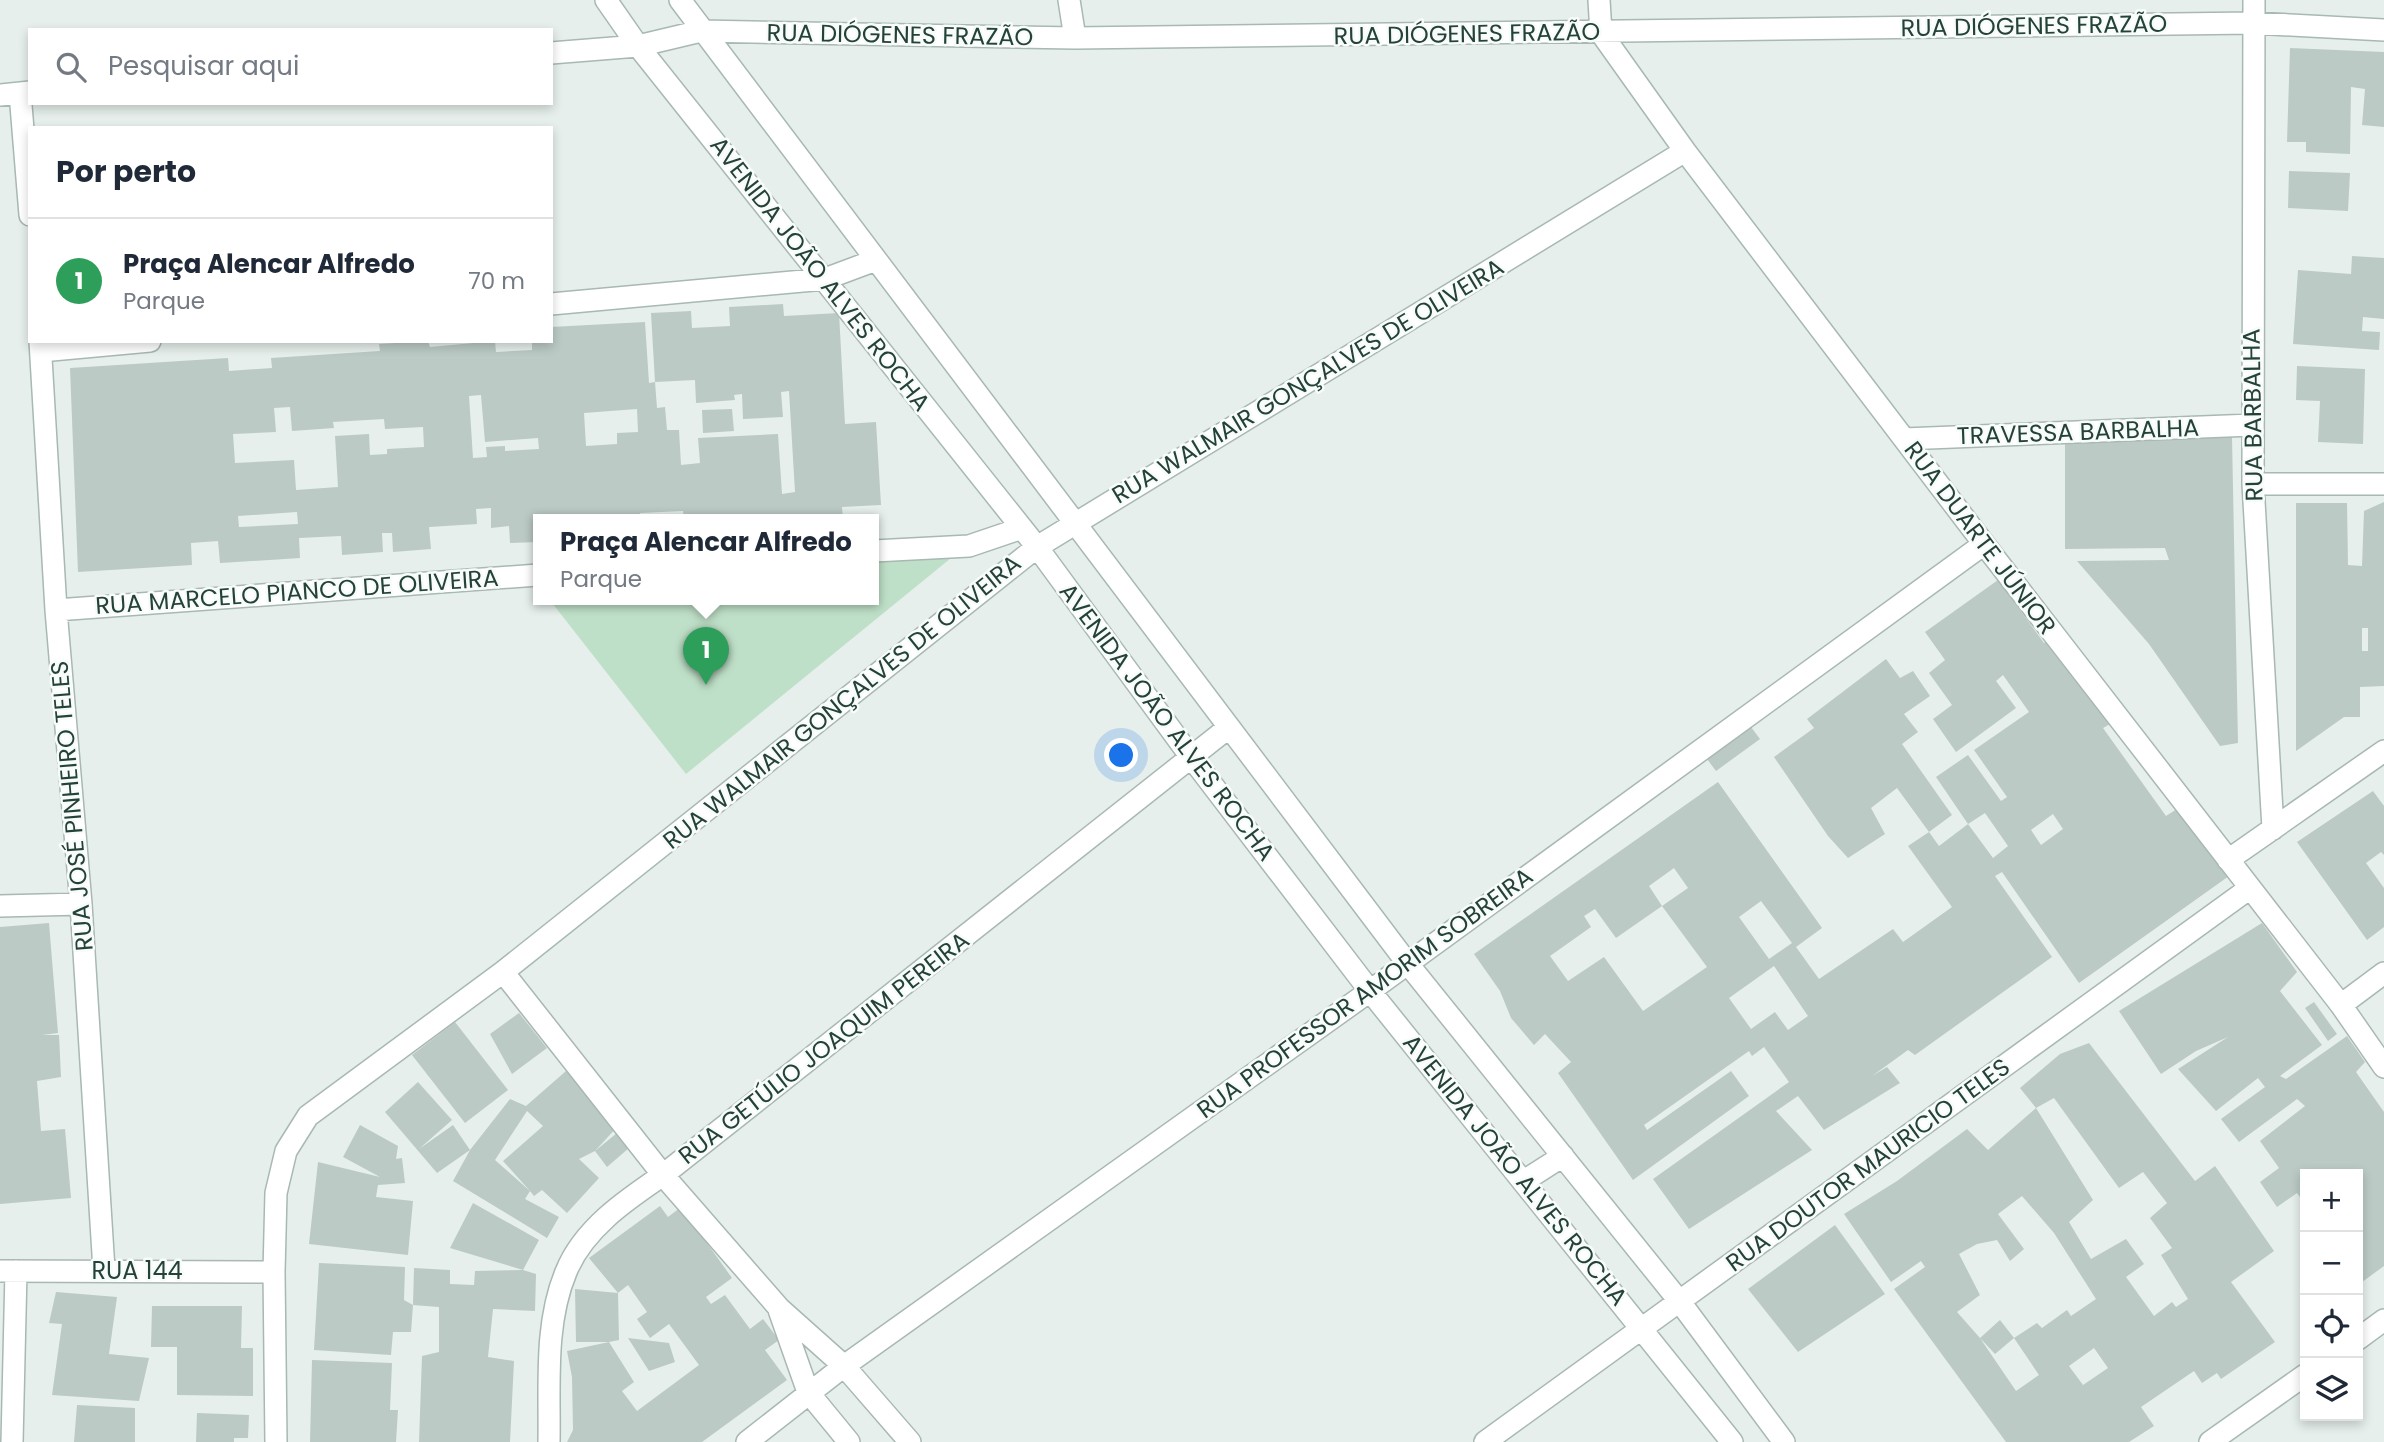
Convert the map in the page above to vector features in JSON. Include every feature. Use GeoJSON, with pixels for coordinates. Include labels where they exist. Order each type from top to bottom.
{"type":"FeatureCollection","features":[{"type":"Feature","properties":{"kind":"street","name":"AVENIDA JOÃO ALVES ROCHA"},"geometry":{"type":"LineString","coordinates":[[606,0],[638,46],[1037,547],[1191,757],[1370,991],[1644,1329],[1732,1442]]}},
{"type":"Feature","properties":{"kind":"street","name":"AVENIDA JOÃO ALVES ROCHA"},"geometry":{"type":"LineString","coordinates":[[680,0],[1073,525],[1408,964],[1680,1302],[1784,1442]]}},
{"type":"Feature","properties":{"kind":"street"},"geometry":{"type":"LineString","coordinates":[[1069,0],[1075,38]]}},
{"type":"Feature","properties":{"kind":"street"},"geometry":{"type":"LineString","coordinates":[[1599,0],[1601,33]]}},
{"type":"Feature","properties":{"kind":"street","name":"RUA BARBALHA"},"geometry":{"type":"LineString","coordinates":[[2253,0],[2253,484],[2273,829]]}},
{"type":"Feature","properties":{"kind":"street","name":"RUA DIÓGENES FRAZÃO"},"geometry":{"type":"LineString","coordinates":[[553,53],[638,46],[701,31],[1075,38],[2253,23],[2384,30]]}},
{"type":"Feature","properties":{"kind":"street","name":"RUA DUARTE JÚNIOR"},"geometry":{"type":"LineString","coordinates":[[1601,33],[1685,151],[1984,544],[2341,1005],[2384,1067]]}},
{"type":"Feature","properties":{"kind":"street"},"geometry":{"type":"LineString","coordinates":[[17,93],[28,196]]}},
{"type":"Feature","properties":{"kind":"street","name":"RUA WALMAIR GONÇALVES DE OLIVEIRA"},"geometry":{"type":"LineString","coordinates":[[276,1442],[276,1193],[286,1151],[308,1116],[503,972],[1037,547],[1685,151]]}},
{"type":"Feature","properties":{"kind":"street"},"geometry":{"type":"LineString","coordinates":[[553,304],[825,279],[876,260]]}},
{"type":"Feature","properties":{"kind":"street"},"geometry":{"type":"LineString","coordinates":[[40,346],[106,343]]}},
{"type":"Feature","properties":{"kind":"street","name":"RUA JOSÉ PINHEIRO TELES"},"geometry":{"type":"LineString","coordinates":[[40,346],[56,610],[81,904],[104,1270]]}},
{"type":"Feature","properties":{"kind":"street","name":"TRAVESSA BARBALHA"},"geometry":{"type":"LineString","coordinates":[[1904,439],[2252,425]]}},
{"type":"Feature","properties":{"kind":"street"},"geometry":{"type":"LineString","coordinates":[[2253,484],[2384,484]]}},
{"type":"Feature","properties":{"kind":"street"},"geometry":{"type":"LineString","coordinates":[[879,551],[969,546],[1022,528]]}},
{"type":"Feature","properties":{"kind":"street","name":"RUA PROFESSOR AMORIM SOBREIRA"},"geometry":{"type":"LineString","coordinates":[[747,1442],[808,1392],[1408,964],[1984,544]]}},
{"type":"Feature","properties":{"kind":"street","name":"RUA MARCELO PIANCO DE OLIVEIRA"},"geometry":{"type":"LineString","coordinates":[[56,610],[533,575]]}},
{"type":"Feature","properties":{"kind":"street","name":"RUA GETÚLIO JOAQUIM PEREIRA"},"geometry":{"type":"LineString","coordinates":[[549,1442],[551,1346],[566,1271],[613,1211],[663,1175],[1228,728]]}},
{"type":"Feature","properties":{"kind":"street"},"geometry":{"type":"LineString","coordinates":[[2228,860],[2384,751]]}},
{"type":"Feature","properties":{"kind":"street","name":"RUA DOUTOR MAURICIO TELES"},"geometry":{"type":"LineString","coordinates":[[1485,1442],[2250,888]]}},
{"type":"Feature","properties":{"kind":"street"},"geometry":{"type":"LineString","coordinates":[[0,906],[81,904]]}},
{"type":"Feature","properties":{"kind":"street"},"geometry":{"type":"LineString","coordinates":[[503,972],[663,1175],[779,1308],[844,1366],[910,1442]]}},
{"type":"Feature","properties":{"kind":"street"},"geometry":{"type":"LineString","coordinates":[[2341,1005],[2384,973]]}},
{"type":"Feature","properties":{"kind":"street"},"geometry":{"type":"LineString","coordinates":[[1524,1181],[1563,1156]]}},
{"type":"Feature","properties":{"kind":"street"},"geometry":{"type":"LineString","coordinates":[[8,1271],[12,1442]]}},
{"type":"Feature","properties":{"kind":"street","name":"RUA 144"},"geometry":{"type":"LineString","coordinates":[[8,1271],[274,1272]]}},
{"type":"Feature","properties":{"kind":"street"},"geometry":{"type":"LineString","coordinates":[[779,1308],[808,1392],[849,1442]]}},
{"type":"Feature","properties":{"kind":"street"},"geometry":{"type":"LineString","coordinates":[[2363,1335],[2384,1320]]}},
{"type":"Feature","properties":{"kind":"street"},"geometry":{"type":"LineString","coordinates":[[2210,1442],[2300,1379]]}},
{"type":"Feature","properties":{"kind":"green space"},"geometry":{"type":"Polygon","coordinates":[[[956,554],[686,774],[554,605],[879,605],[879,562],[956,554]]]}},
{"type":"Feature","properties":{"kind":"building"},"geometry":{"type":"Polygon","coordinates":[[[2290,48],[2384,52],[2384,127],[2362,125],[2365,89],[2351,87],[2350,154],[2306,152],[2306,142],[2287,142],[2290,48]]]}},
{"type":"Feature","properties":{"kind":"building"},"geometry":{"type":"Polygon","coordinates":[[[2289,171],[2350,173],[2348,211],[2288,208],[2289,171]]]}},
{"type":"Feature","properties":{"kind":"building"},"geometry":{"type":"Polygon","coordinates":[[[2352,256],[2384,258],[2384,319],[2363,317],[2362,331],[2380,332],[2379,350],[2293,344],[2298,270],[2351,274],[2352,256]]]}},
{"type":"Feature","properties":{"kind":"building"},"geometry":{"type":"Polygon","coordinates":[[[783,304],[784,316],[839,313],[845,424],[876,422],[881,505],[842,507],[843,514],[683,514],[683,511],[640,514],[533,514],[533,542],[510,543],[509,526],[491,528],[491,508],[476,509],[477,524],[429,527],[431,549],[393,552],[392,533],[382,533],[383,552],[342,555],[341,536],[299,538],[300,558],[220,563],[218,541],[191,543],[192,565],[78,572],[70,368],[228,358],[229,371],[272,368],[271,358],[380,351],[379,344],[395,343],[429,343],[430,347],[495,343],[496,352],[532,350],[532,343],[553,343],[553,327],[645,322],[649,383],[655,382],[651,313],[691,311],[692,328],[730,326],[729,307],[783,304]],[[695,380],[655,382],[657,408],[665,407],[667,430],[679,430],[681,465],[700,463],[698,438],[778,434],[782,494],[795,492],[789,391],[781,392],[783,417],[743,419],[742,394],[734,395],[735,400],[696,403],[695,380]],[[481,395],[469,396],[473,458],[487,457],[486,447],[505,446],[505,451],[539,449],[538,438],[485,442],[481,395]],[[290,407],[274,408],[276,432],[233,434],[235,463],[294,460],[296,490],[338,487],[335,436],[369,434],[370,455],[387,454],[387,449],[424,447],[423,427],[385,429],[384,419],[333,422],[334,428],[292,431],[290,407]],[[637,409],[584,413],[586,446],[617,444],[617,433],[638,432],[637,409]],[[297,512],[238,516],[239,527],[298,524],[297,512]]]}},
{"type":"Feature","properties":{"kind":"building"},"geometry":{"type":"Polygon","coordinates":[[[2297,366],[2365,369],[2363,444],[2318,442],[2320,401],[2296,400],[2297,366]]]}},
{"type":"Feature","properties":{"kind":"building"},"geometry":{"type":"Polygon","coordinates":[[[732,409],[734,431],[703,433],[702,410],[732,409]]]}},
{"type":"Feature","properties":{"kind":"building"},"geometry":{"type":"Polygon","coordinates":[[[2232,437],[2238,743],[2220,746],[2149,644],[2077,561],[2169,560],[2165,548],[2065,549],[2065,438],[2232,437]]]}},
{"type":"Feature","properties":{"kind":"building"},"geometry":{"type":"Polygon","coordinates":[[[2384,502],[2384,686],[2360,687],[2360,717],[2344,717],[2296,751],[2296,503],[2347,503],[2348,565],[2362,566],[2364,511],[2384,502]],[[2362,628],[2362,651],[2368,651],[2368,628],[2362,628]]]}},
{"type":"Feature","properties":{"kind":"building"},"geometry":{"type":"Polygon","coordinates":[[[1998,580],[2044,643],[2051,638],[2112,723],[2103,728],[2166,816],[2180,807],[2229,876],[2079,983],[2002,872],[1995,876],[2052,957],[1915,1055],[1908,1050],[1872,1076],[1887,1067],[1900,1083],[1824,1130],[1798,1096],[1776,1111],[1812,1150],[1689,1229],[1653,1179],[1789,1082],[1764,1047],[1752,1056],[1749,1051],[1644,1125],[1647,1130],[1731,1071],[1749,1096],[1633,1180],[1558,1073],[1571,1062],[1545,1034],[1534,1045],[1511,1018],[1500,991],[1474,954],[1718,782],[1822,928],[1796,947],[1819,979],[1893,929],[1903,942],[1952,907],[1908,846],[1929,832],[1939,846],[1968,824],[1936,777],[1968,755],[2001,801],[2007,797],[1974,750],[2029,712],[2003,675],[1996,681],[2016,708],[1956,752],[1933,719],[1952,705],[1929,673],[1945,660],[1925,632],[1998,580]],[[1985,813],[1968,824],[1993,858],[2008,846],[1985,813]],[[2053,814],[2031,830],[2041,845],[2063,829],[2053,814]],[[1674,868],[1649,886],[1662,906],[1688,888],[1674,868]],[[1761,901],[1739,917],[1769,959],[1792,943],[1761,901]],[[1662,906],[1616,938],[1595,909],[1584,916],[1591,927],[1550,956],[1568,981],[1604,957],[1643,1011],[1707,967],[1662,906]],[[1774,966],[1729,998],[1751,1029],[1775,1012],[1788,1030],[1808,1016],[1774,966]]]}},
{"type":"Feature","properties":{"kind":"building"},"geometry":{"type":"Polygon","coordinates":[[[1886,659],[1900,678],[1913,671],[1930,696],[1904,714],[1918,732],[1902,744],[1952,815],[1929,832],[1897,788],[1871,808],[1885,834],[1848,858],[1828,836],[1774,757],[1814,728],[1807,719],[1886,659]]]}},
{"type":"Feature","properties":{"kind":"building"},"geometry":{"type":"Polygon","coordinates":[[[1751,727],[1760,739],[1716,771],[1707,759],[1751,727]]]}},
{"type":"Feature","properties":{"kind":"building"},"geometry":{"type":"Polygon","coordinates":[[[2373,791],[2384,806],[2384,855],[2381,852],[2366,863],[2384,888],[2384,927],[2367,940],[2297,842],[2373,791]]]}},
{"type":"Feature","properties":{"kind":"building"},"geometry":{"type":"Polygon","coordinates":[[[49,923],[58,1033],[42,1035],[59,1035],[61,1077],[37,1081],[41,1131],[65,1129],[71,1198],[0,1204],[0,927],[49,923]]]}},
{"type":"Feature","properties":{"kind":"building"},"geometry":{"type":"Polygon","coordinates":[[[2262,923],[2297,972],[2280,991],[2322,1045],[2280,1076],[2286,1079],[2347,1036],[2365,1062],[2356,1072],[2384,1112],[2384,1266],[2363,1281],[2363,1169],[2300,1169],[2300,1197],[2297,1193],[2277,1207],[2260,1182],[2279,1168],[2260,1141],[2305,1106],[2297,1099],[2239,1142],[2221,1119],[2265,1087],[2258,1078],[2216,1111],[2178,1069],[2228,1037],[2196,1051],[2161,1074],[2119,1011],[2262,923]]]}},
{"type":"Feature","properties":{"kind":"building"},"geometry":{"type":"Polygon","coordinates":[[[2314,1002],[2337,1034],[2328,1041],[2305,1008],[2314,1002]]]}},
{"type":"Feature","properties":{"kind":"building"},"geometry":{"type":"Polygon","coordinates":[[[519,1013],[547,1048],[512,1074],[490,1034],[519,1013]]]}},
{"type":"Feature","properties":{"kind":"building"},"geometry":{"type":"Polygon","coordinates":[[[455,1022],[508,1090],[465,1123],[412,1055],[455,1022]]]}},
{"type":"Feature","properties":{"kind":"building"},"geometry":{"type":"Polygon","coordinates":[[[2089,1043],[2195,1181],[2215,1166],[2274,1251],[2231,1282],[2275,1342],[2221,1379],[2217,1373],[2202,1383],[2194,1371],[2141,1407],[2154,1426],[2129,1442],[2006,1442],[1894,1289],[1925,1267],[1921,1261],[1891,1282],[1844,1214],[1897,1181],[1967,1129],[1988,1150],[2036,1108],[2020,1088],[2060,1054],[2089,1043]],[[2054,1098],[2036,1108],[2093,1200],[2069,1222],[2091,1259],[2126,1239],[2144,1264],[2126,1277],[2154,1316],[2172,1302],[2176,1307],[2188,1299],[2161,1255],[2172,1248],[2150,1218],[2167,1203],[2143,1172],[2119,1188],[2054,1098]],[[2022,1196],[1998,1214],[2024,1249],[2010,1261],[1997,1240],[1977,1244],[1959,1254],[1980,1295],[1957,1312],[1980,1338],[2016,1391],[2039,1375],[2014,1338],[2037,1323],[2042,1328],[2067,1310],[2071,1316],[2096,1299],[2054,1233],[2022,1196]],[[2094,1348],[2069,1366],[2083,1385],[2108,1368],[2094,1348]]]}},
{"type":"Feature","properties":{"kind":"building"},"geometry":{"type":"Polygon","coordinates":[[[566,1071],[618,1126],[595,1151],[579,1159],[599,1178],[567,1213],[542,1190],[534,1196],[530,1191],[525,1199],[559,1217],[547,1238],[453,1181],[470,1150],[510,1099],[526,1106],[566,1071]],[[527,1111],[495,1160],[530,1191],[503,1161],[543,1126],[527,1111]]]}},
{"type":"Feature","properties":{"kind":"building"},"geometry":{"type":"Polygon","coordinates":[[[418,1082],[452,1120],[419,1149],[453,1125],[470,1150],[437,1173],[385,1112],[418,1082]]]}},
{"type":"Feature","properties":{"kind":"building"},"geometry":{"type":"Polygon","coordinates":[[[360,1125],[398,1146],[396,1159],[402,1158],[405,1183],[378,1185],[376,1197],[413,1201],[408,1255],[309,1244],[318,1162],[380,1177],[343,1157],[360,1125]]]}},
{"type":"Feature","properties":{"kind":"building"},"geometry":{"type":"Polygon","coordinates":[[[617,1133],[629,1148],[607,1167],[595,1151],[617,1133]]]}},
{"type":"Feature","properties":{"kind":"building"},"geometry":{"type":"Polygon","coordinates":[[[473,1203],[539,1240],[523,1270],[450,1248],[473,1203]]]}},
{"type":"Feature","properties":{"kind":"building"},"geometry":{"type":"Polygon","coordinates":[[[660,1206],[668,1217],[681,1207],[732,1278],[706,1297],[711,1304],[725,1295],[750,1329],[763,1319],[779,1340],[765,1350],[787,1380],[702,1442],[567,1442],[573,1430],[572,1377],[567,1351],[609,1342],[634,1382],[622,1391],[637,1411],[699,1365],[669,1324],[650,1338],[637,1319],[647,1312],[628,1285],[618,1293],[589,1258],[660,1206]]]}},
{"type":"Feature","properties":{"kind":"building"},"geometry":{"type":"Polygon","coordinates":[[[1835,1225],[1885,1294],[1798,1352],[1748,1289],[1835,1225]]]}},
{"type":"Feature","properties":{"kind":"building"},"geometry":{"type":"Polygon","coordinates":[[[319,1263],[405,1267],[404,1300],[413,1305],[411,1332],[393,1332],[391,1355],[314,1350],[319,1263]]]}},
{"type":"Feature","properties":{"kind":"building"},"geometry":{"type":"Polygon","coordinates":[[[414,1268],[450,1270],[450,1284],[474,1285],[475,1271],[523,1270],[536,1274],[535,1311],[493,1309],[488,1357],[514,1361],[510,1442],[419,1442],[422,1356],[439,1352],[439,1307],[413,1305],[414,1268]]]}},
{"type":"Feature","properties":{"kind":"building"},"geometry":{"type":"Polygon","coordinates":[[[575,1289],[618,1293],[619,1340],[576,1342],[575,1289]]]}},
{"type":"Feature","properties":{"kind":"building"},"geometry":{"type":"Polygon","coordinates":[[[56,1292],[117,1297],[109,1354],[149,1358],[139,1401],[52,1395],[62,1324],[49,1323],[56,1292]]]}},
{"type":"Feature","properties":{"kind":"building"},"geometry":{"type":"Polygon","coordinates":[[[152,1306],[242,1306],[241,1348],[253,1348],[253,1396],[177,1395],[177,1347],[151,1347],[152,1306]]]}},
{"type":"Feature","properties":{"kind":"building"},"geometry":{"type":"Polygon","coordinates":[[[2000,1320],[2014,1338],[1995,1354],[1980,1338],[2000,1320]]]}},
{"type":"Feature","properties":{"kind":"building"},"geometry":{"type":"Polygon","coordinates":[[[628,1338],[669,1343],[675,1362],[649,1371],[628,1338]]]}},
{"type":"Feature","properties":{"kind":"building"},"geometry":{"type":"Polygon","coordinates":[[[312,1360],[392,1363],[390,1410],[398,1410],[396,1442],[310,1442],[312,1360]]]}},
{"type":"Feature","properties":{"kind":"building"},"geometry":{"type":"Polygon","coordinates":[[[77,1405],[135,1408],[135,1442],[74,1442],[77,1405]]]}},
{"type":"Feature","properties":{"kind":"building"},"geometry":{"type":"Polygon","coordinates":[[[197,1413],[249,1415],[248,1438],[234,1438],[234,1442],[196,1442],[197,1413]]]}},
{"type":"Feature","properties":{"kind":"place","name":"Praça Alencar Alfredo"},"geometry":{"type":"Point","coordinates":[706,685]}}]}
